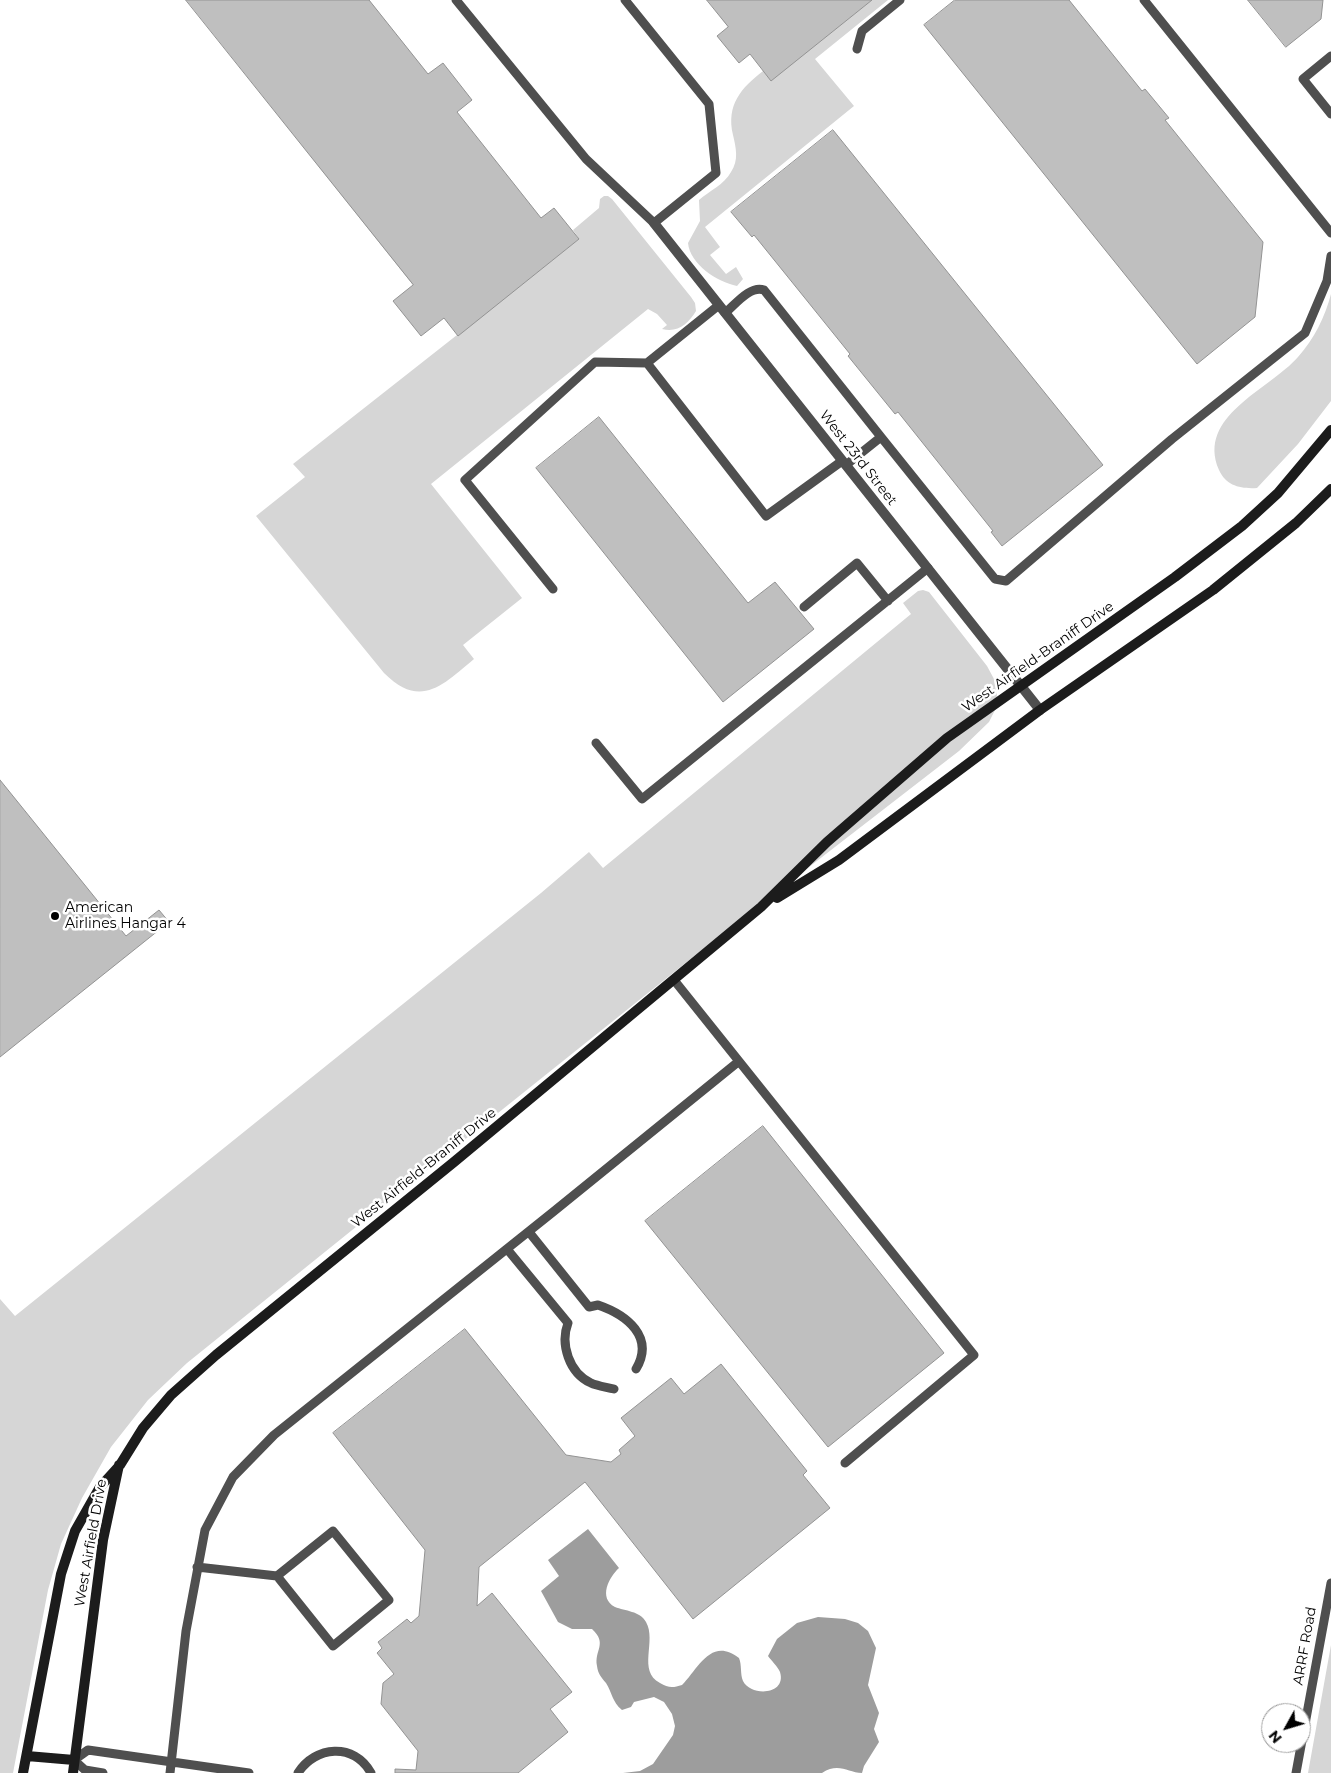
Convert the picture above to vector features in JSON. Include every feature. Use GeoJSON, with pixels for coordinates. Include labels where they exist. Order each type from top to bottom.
{"type":"FeatureCollection","features":[{"type":"Feature","properties":{"kind":"street","name":"West 23rd Street"},"geometry":{"type":"LineString","coordinates":[[654,223],[1040,710]]}},
{"type":"Feature","properties":{"kind":"street","name":"West Airfield-Braniff Drive"},"geometry":{"type":"LineString","coordinates":[[120,1465],[143,1428],[166,1402],[216,1355],[447,1168],[761,907],[828,842],[947,738],[1175,577],[1242,526],[1278,492],[1331,430]]}},
{"type":"Feature","properties":{"kind":"street","name":"West Airfield-Braniff Drive"},"geometry":{"type":"LineString","coordinates":[[761,907],[839,860],[1040,710],[1213,590],[1296,523],[1331,489]]}},
{"type":"Feature","properties":{"kind":"street","name":"West Airfield Drive"},"geometry":{"type":"LineString","coordinates":[[23,1773],[60,1574],[76,1531],[100,1486],[120,1465]]}},
{"type":"Feature","properties":{"kind":"street","name":"West Airfield Drive"},"geometry":{"type":"LineString","coordinates":[[73,1773],[102,1540],[120,1465]]}},
{"type":"Feature","properties":{"kind":"street"},"geometry":{"type":"LineString","coordinates":[[27,1756],[74,1760]]}},
{"type":"Feature","properties":{"kind":"lane"},"geometry":{"type":"LineString","coordinates":[[456,0],[586,159],[654,223],[716,173],[710,104],[625,0]]}},
{"type":"Feature","properties":{"kind":"lane"},"geometry":{"type":"LineString","coordinates":[[857,49],[862,31],[900,0]]}},
{"type":"Feature","properties":{"kind":"lane"},"geometry":{"type":"LineString","coordinates":[[1144,0],[1331,233]]}},
{"type":"Feature","properties":{"kind":"lane"},"geometry":{"type":"LineString","coordinates":[[1331,56],[1303,79],[1331,114]]}},
{"type":"Feature","properties":{"kind":"lane"},"geometry":{"type":"LineString","coordinates":[[553,590],[465,480],[595,362],[647,363],[722,309],[752,290],[759,288],[764,290],[995,579],[1006,581],[1172,439],[1305,333],[1327,281],[1331,256]]}},
{"type":"Feature","properties":{"kind":"lane"},"geometry":{"type":"LineString","coordinates":[[647,363],[766,516],[881,437]]}},
{"type":"Feature","properties":{"kind":"lane"},"geometry":{"type":"LineString","coordinates":[[804,607],[857,563],[888,601]]}},
{"type":"Feature","properties":{"kind":"lane"},"geometry":{"type":"LineString","coordinates":[[596,744],[642,799],[928,568]]}},
{"type":"Feature","properties":{"kind":"lane"},"geometry":{"type":"LineString","coordinates":[[674,980],[738,1062],[902,1262],[974,1355],[844,1463]]}},
{"type":"Feature","properties":{"kind":"lane"},"geometry":{"type":"LineString","coordinates":[[170,1773],[186,1631],[197,1567],[205,1530],[233,1477],[274,1435],[529,1232],[738,1062]]}},
{"type":"Feature","properties":{"kind":"lane"},"geometry":{"type":"LineString","coordinates":[[529,1232],[589,1307],[598,1305],[630,1321],[642,1341],[643,1358],[636,1369]]}},
{"type":"Feature","properties":{"kind":"lane"},"geometry":{"type":"LineString","coordinates":[[507,1249],[568,1323],[563,1336],[570,1363],[590,1383],[614,1389]]}},
{"type":"Feature","properties":{"kind":"lane"},"geometry":{"type":"LineString","coordinates":[[197,1567],[277,1576],[333,1646],[389,1600],[332,1532],[277,1576]]}},
{"type":"Feature","properties":{"kind":"lane","name":"ARRF Road"},"geometry":{"type":"LineString","coordinates":[[1296,1773],[1331,1583]]}},
{"type":"Feature","properties":{"kind":"lane"},"geometry":{"type":"LineString","coordinates":[[103,1773],[85,1770],[74,1760],[88,1750],[249,1773]]}},
{"type":"Feature","properties":{"kind":"lane"},"geometry":{"type":"LineString","coordinates":[[298,1773],[310,1758],[319,1753],[339,1751],[357,1757],[371,1773]]}},
{"type":"Feature","properties":{"kind":"shaded area"},"geometry":{"type":"Polygon","coordinates":[[[872,0],[888,0],[815,59],[854,106],[705,227],[720,247],[710,255],[726,274],[736,267],[743,279],[737,286],[721,281],[699,265],[690,251],[688,243],[700,221],[699,200],[724,181],[734,167],[736,149],[731,124],[737,98],[748,84],[763,71],[771,80],[872,0]]]}},
{"type":"Feature","properties":{"kind":"shaded area"},"geometry":{"type":"Polygon","coordinates":[[[604,196],[612,199],[691,297],[695,303],[696,311],[690,320],[682,326],[668,330],[662,329],[667,325],[657,314],[648,309],[431,484],[522,598],[463,645],[474,659],[452,678],[430,690],[420,692],[409,690],[397,684],[384,673],[256,516],[305,477],[293,464],[579,239],[573,230],[599,208],[600,199],[604,196]]]}},
{"type":"Feature","properties":{"kind":"shaded area"},"geometry":{"type":"Polygon","coordinates":[[[1331,294],[1331,401],[1298,444],[1257,488],[1245,488],[1230,483],[1219,470],[1215,451],[1218,434],[1226,419],[1254,393],[1285,369],[1304,350],[1326,311],[1331,294]]]}},
{"type":"Feature","properties":{"kind":"shaded area"},"geometry":{"type":"Polygon","coordinates":[[[918,591],[929,592],[987,666],[994,679],[997,693],[996,708],[989,722],[959,751],[698,953],[187,1363],[148,1400],[111,1447],[82,1498],[61,1544],[48,1590],[13,1773],[0,1773],[0,1299],[15,1316],[541,893],[589,852],[603,868],[911,614],[903,603],[918,591]]]}},
{"type":"Feature","properties":{"kind":"shaded area"},"geometry":{"type":"Polygon","coordinates":[[[588,1529],[619,1568],[609,1582],[606,1593],[607,1598],[615,1607],[636,1613],[646,1622],[650,1638],[648,1663],[650,1671],[653,1678],[668,1687],[682,1685],[706,1657],[721,1651],[729,1652],[739,1658],[742,1678],[747,1686],[753,1690],[767,1691],[773,1689],[781,1680],[779,1670],[768,1656],[777,1639],[797,1623],[818,1617],[845,1619],[858,1623],[868,1631],[876,1648],[868,1685],[879,1713],[874,1729],[879,1742],[864,1766],[862,1773],[833,1768],[822,1773],[623,1773],[640,1771],[653,1764],[673,1735],[675,1726],[672,1714],[664,1702],[654,1697],[634,1702],[631,1707],[622,1710],[619,1707],[598,1671],[597,1660],[600,1643],[597,1634],[592,1629],[572,1629],[558,1622],[541,1591],[559,1576],[548,1560],[588,1529]]]}},
{"type":"Feature","properties":{"kind":"shaded area"},"geometry":{"type":"Polygon","coordinates":[[[1331,1645],[1331,1773],[1308,1773],[1331,1645]]]}},
{"type":"Feature","properties":{"kind":"building"},"geometry":{"type":"Polygon","coordinates":[[[186,0],[369,0],[428,74],[443,63],[472,100],[457,112],[541,218],[554,208],[579,239],[458,336],[444,318],[421,336],[393,301],[413,285],[186,0]]]}},
{"type":"Feature","properties":{"kind":"building"},"geometry":{"type":"Polygon","coordinates":[[[707,0],[872,0],[771,81],[750,54],[739,63],[717,36],[728,27],[707,0]]]}},
{"type":"Feature","properties":{"kind":"building"},"geometry":{"type":"Polygon","coordinates":[[[955,0],[1069,0],[1142,91],[1145,89],[1169,118],[1165,120],[1263,242],[1255,317],[1197,364],[924,25],[955,0]]]}},
{"type":"Feature","properties":{"kind":"building"},"geometry":{"type":"Polygon","coordinates":[[[1248,0],[1323,0],[1321,19],[1286,47],[1248,0]]]}},
{"type":"Feature","properties":{"kind":"building"},"geometry":{"type":"Polygon","coordinates":[[[833,130],[1103,465],[1002,546],[991,532],[993,531],[898,412],[895,414],[848,356],[850,354],[754,235],[752,237],[731,212],[833,130]]]}},
{"type":"Feature","properties":{"kind":"building"},"geometry":{"type":"Polygon","coordinates":[[[599,417],[748,603],[775,582],[814,629],[723,702],[536,468],[599,417]]]}},
{"type":"Feature","properties":{"kind":"building","name":"American Airlines Hangar 4"},"geometry":{"type":"Polygon","coordinates":[[[0,780],[126,936],[159,910],[169,922],[0,1057],[0,780]]]}},
{"type":"Feature","properties":{"kind":"building"},"geometry":{"type":"Polygon","coordinates":[[[763,1126],[944,1353],[828,1447],[645,1221],[763,1126]]]}},
{"type":"Feature","properties":{"kind":"building"},"geometry":{"type":"Polygon","coordinates":[[[465,1329],[566,1455],[611,1462],[621,1454],[619,1450],[635,1436],[621,1418],[671,1378],[684,1394],[721,1364],[807,1471],[803,1475],[830,1508],[693,1619],[585,1482],[479,1567],[477,1606],[492,1593],[572,1692],[550,1709],[568,1732],[518,1773],[395,1773],[395,1769],[416,1770],[418,1751],[381,1704],[383,1683],[394,1674],[377,1653],[382,1648],[378,1642],[407,1619],[411,1623],[419,1616],[425,1550],[333,1433],[465,1329]]]}},
{"type":"Feature","properties":{"kind":"place","name":"American Airlines Hangar 4"},"geometry":{"type":"Point","coordinates":[55,916]}}]}
